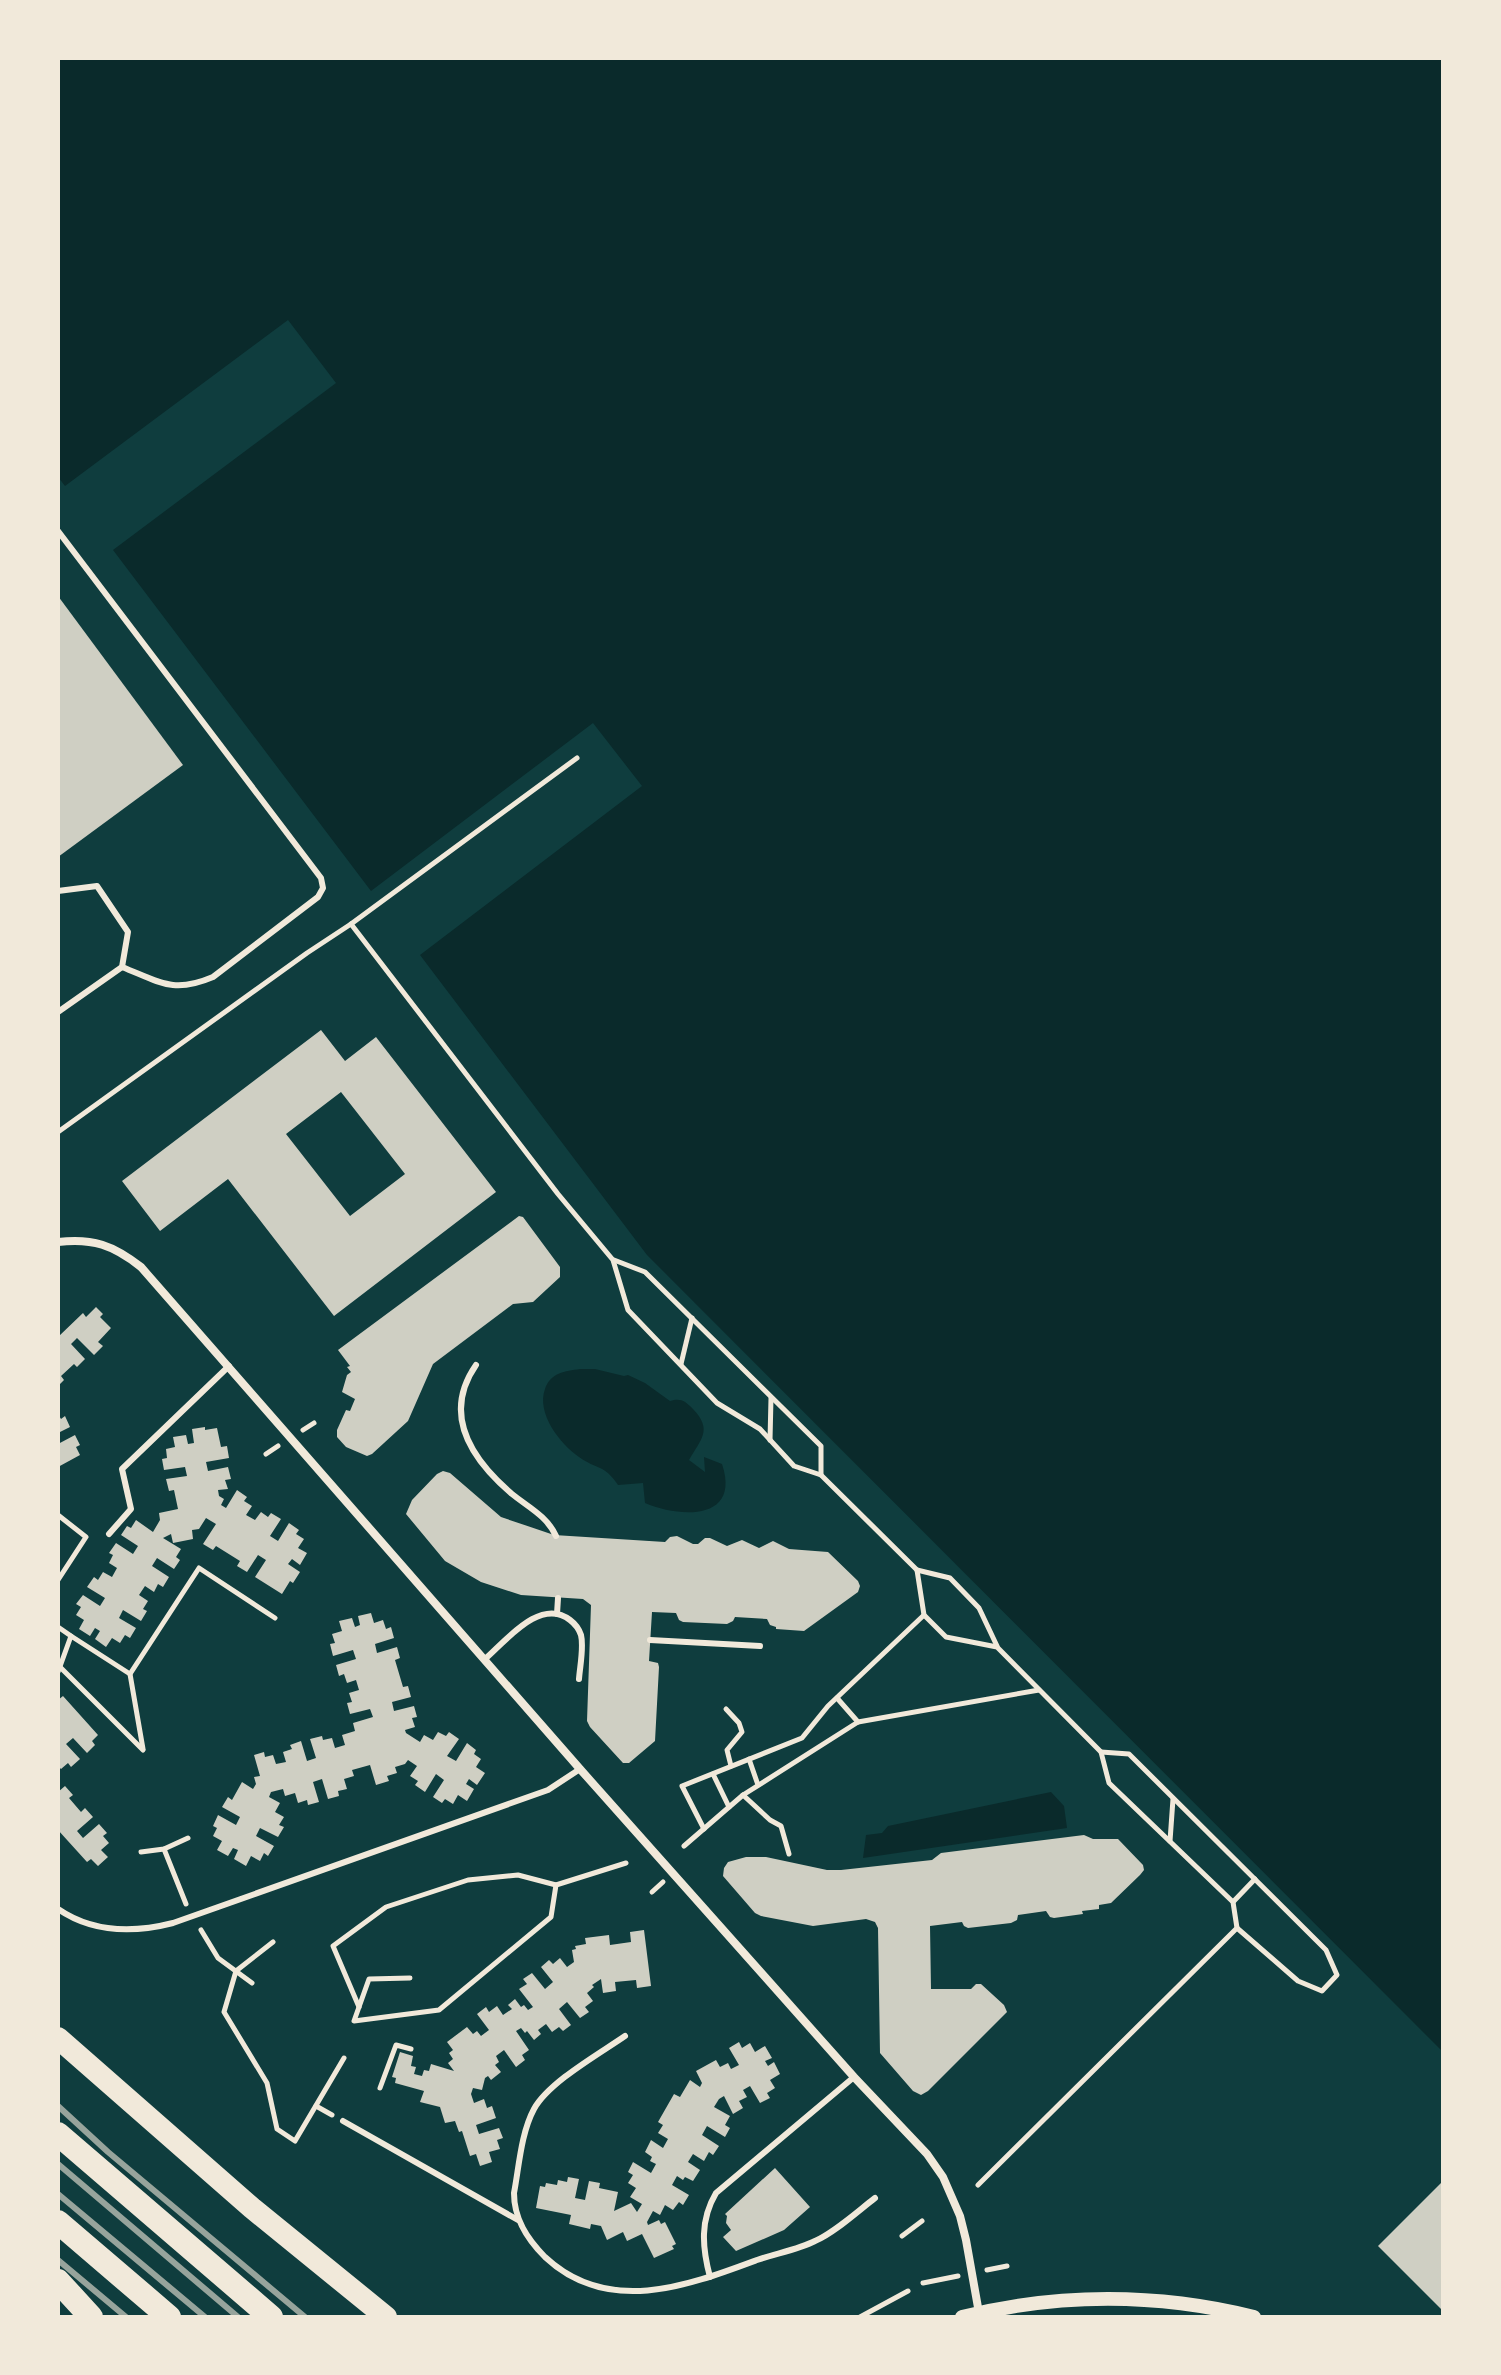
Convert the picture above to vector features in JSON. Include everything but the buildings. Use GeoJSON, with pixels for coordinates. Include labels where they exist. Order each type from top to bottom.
{"type":"FeatureCollection","features":[{"type":"Feature","properties":{"kind":"highway"},"geometry":{"type":"LineString","coordinates":[[58,2038],[252,2208],[386,2317]]}},
{"type":"Feature","properties":{"kind":"highway"},"geometry":{"type":"LineString","coordinates":[[58,2134],[271,2317]]}},
{"type":"Feature","properties":{"kind":"highway"},"geometry":{"type":"LineString","coordinates":[[58,2222],[169,2317]]}},
{"type":"Feature","properties":{"kind":"highway"},"geometry":{"type":"LineString","coordinates":[[58,2281],[91,2317]]}},
{"type":"Feature","properties":{"kind":"street"},"geometry":{"type":"LineString","coordinates":[[58,1242],[84,1241],[108,1245],[141,1267],[580,1769],[854,2077],[927,2154],[943,2177],[960,2216],[979,2313]]}},
{"type":"Feature","properties":{"kind":"street"},"geometry":{"type":"LineString","coordinates":[[962,2317],[1049,2302],[1111,2298],[1168,2301],[1254,2317]]}},
{"type":"Feature","properties":{"kind":"lane"},"geometry":{"type":"LineString","coordinates":[[58,531],[321,878],[323,888],[318,897],[213,977],[193,985],[169,986],[122,967]]}},
{"type":"Feature","properties":{"kind":"lane"},"geometry":{"type":"LineString","coordinates":[[58,891],[97,886],[128,932],[122,967],[58,1012]]}},
{"type":"Feature","properties":{"kind":"lane"},"geometry":{"type":"LineString","coordinates":[[476,1365],[462,1390],[460,1406],[468,1442],[494,1476],[543,1516],[556,1536]]}},
{"type":"Feature","properties":{"kind":"lane"},"geometry":{"type":"LineString","coordinates":[[109,1534],[131,1509],[122,1469],[229,1366]]}},
{"type":"Feature","properties":{"kind":"lane"},"geometry":{"type":"LineString","coordinates":[[557,1614],[558,1598]]}},
{"type":"Feature","properties":{"kind":"lane"},"geometry":{"type":"LineString","coordinates":[[485,1659],[530,1621],[548,1613],[557,1614],[570,1620],[582,1636],[579,1679]]}},
{"type":"Feature","properties":{"kind":"lane"},"geometry":{"type":"LineString","coordinates":[[582,1636],[591,1637]]}},
{"type":"Feature","properties":{"kind":"lane"},"geometry":{"type":"LineString","coordinates":[[650,1640],[760,1646]]}},
{"type":"Feature","properties":{"kind":"lane"},"geometry":{"type":"LineString","coordinates":[[58,1909],[85,1923],[107,1928],[152,1928],[548,1790],[580,1769]]}},
{"type":"Feature","properties":{"kind":"lane"},"geometry":{"type":"LineString","coordinates":[[625,2036],[552,2088],[533,2112],[514,2193],[518,2220],[535,2247],[558,2269],[585,2283],[615,2292],[647,2292],[710,2277],[816,2241],[875,2198]]}},
{"type":"Feature","properties":{"kind":"lane"},"geometry":{"type":"LineString","coordinates":[[710,2277],[703,2242],[704,2224],[708,2207],[716,2193],[854,2077]]}},
{"type":"Feature","properties":{"kind":"lane"},"geometry":{"type":"LineString","coordinates":[[343,2121],[518,2220]]}},
{"type":"Feature","properties":{"kind":"path"},"geometry":{"type":"LineString","coordinates":[[58,1132],[351,924],[577,758]]}},
{"type":"Feature","properties":{"kind":"path"},"geometry":{"type":"LineString","coordinates":[[351,924],[558,1194],[613,1260],[628,1310],[717,1403],[760,1429],[794,1466],[821,1475],[917,1570],[950,1578],[979,1608],[997,1647],[1101,1752],[1109,1783],[1233,1902],[1237,1928],[1298,1981],[1322,1991],[1337,1975],[1326,1950],[1129,1754],[1101,1752]]}},
{"type":"Feature","properties":{"kind":"path"},"geometry":{"type":"LineString","coordinates":[[613,1260],[645,1272],[821,1446],[821,1475]]}},
{"type":"Feature","properties":{"kind":"path"},"geometry":{"type":"LineString","coordinates":[[681,1365],[692,1318]]}},
{"type":"Feature","properties":{"kind":"path"},"geometry":{"type":"LineString","coordinates":[[770,1441],[771,1397]]}},
{"type":"Feature","properties":{"kind":"path"},"geometry":{"type":"LineString","coordinates":[[58,1515],[86,1537],[58,1580]]}},
{"type":"Feature","properties":{"kind":"path"},"geometry":{"type":"LineString","coordinates":[[71,1636],[59,1669],[143,1750],[130,1674],[199,1568],[275,1618]]}},
{"type":"Feature","properties":{"kind":"path"},"geometry":{"type":"LineString","coordinates":[[917,1570],[924,1615],[946,1637],[997,1647]]}},
{"type":"Feature","properties":{"kind":"path"},"geometry":{"type":"LineString","coordinates":[[704,1829],[682,1786],[802,1738],[837,1698],[924,1615]]}},
{"type":"Feature","properties":{"kind":"path"},"geometry":{"type":"LineString","coordinates":[[58,1627],[130,1674]]}},
{"type":"Feature","properties":{"kind":"path"},"geometry":{"type":"LineString","coordinates":[[684,1846],[743,1795],[858,1722],[1040,1690]]}},
{"type":"Feature","properties":{"kind":"path"},"geometry":{"type":"LineString","coordinates":[[837,1698],[858,1722]]}},
{"type":"Feature","properties":{"kind":"path"},"geometry":{"type":"LineString","coordinates":[[726,1709],[739,1723],[742,1732],[727,1750],[731,1766]]}},
{"type":"Feature","properties":{"kind":"path"},"geometry":{"type":"LineString","coordinates":[[749,1759],[758,1785]]}},
{"type":"Feature","properties":{"kind":"path"},"geometry":{"type":"LineString","coordinates":[[713,1774],[729,1807]]}},
{"type":"Feature","properties":{"kind":"path"},"geometry":{"type":"LineString","coordinates":[[743,1795],[781,1826],[789,1854]]}},
{"type":"Feature","properties":{"kind":"path"},"geometry":{"type":"LineString","coordinates":[[1170,1842],[1173,1798]]}},
{"type":"Feature","properties":{"kind":"path"},"geometry":{"type":"LineString","coordinates":[[141,1852],[164,1849],[188,1838]]}},
{"type":"Feature","properties":{"kind":"path"},"geometry":{"type":"LineString","coordinates":[[164,1849],[185,1901],[218,1958],[252,1983]]}},
{"type":"Feature","properties":{"kind":"path"},"geometry":{"type":"LineString","coordinates":[[359,2008],[333,1946],[386,1907],[468,1880],[518,1875],[556,1885],[626,1863]]}},
{"type":"Feature","properties":{"kind":"path"},"geometry":{"type":"LineString","coordinates":[[1233,1902],[1255,1879]]}},
{"type":"Feature","properties":{"kind":"path"},"geometry":{"type":"LineString","coordinates":[[410,1978],[369,1979],[354,2021],[439,2010],[551,1917],[556,1885]]}},
{"type":"Feature","properties":{"kind":"path"},"geometry":{"type":"LineString","coordinates":[[978,2185],[1237,1928]]}},
{"type":"Feature","properties":{"kind":"path"},"geometry":{"type":"LineString","coordinates":[[273,1942],[236,1971],[224,2012],[267,2083],[277,2129],[295,2141],[344,2058]]}},
{"type":"Feature","properties":{"kind":"path"},"geometry":{"type":"LineString","coordinates":[[380,2088],[396,2045],[411,2049]]}},
{"type":"Feature","properties":{"kind":"path"},"geometry":{"type":"LineString","coordinates":[[902,2236],[922,2221]]}},
{"type":"Feature","properties":{"kind":"path"},"geometry":{"type":"LineString","coordinates":[[860,2317],[908,2291]]}},
{"type":"Feature","properties":{"kind":"water"},"geometry":{"type":"Polygon","coordinates":[[[58,58],[1443,58],[1443,2052],[647,1255],[420,955],[642,786],[593,723],[371,891],[113,550],[336,383],[288,320],[65,486],[58,477],[58,58]]]}},
{"type":"Feature","properties":{"kind":"water"},"geometry":{"type":"Polygon","coordinates":[[[580,1369],[628,1375],[670,1401],[683,1401],[693,1409],[704,1429],[689,1460],[705,1472],[704,1457],[722,1464],[726,1483],[723,1496],[715,1505],[690,1512],[645,1503],[643,1483],[618,1485],[604,1470],[585,1461],[564,1444],[547,1418],[543,1398],[547,1384],[554,1376],[580,1369]]]}},
{"type":"Feature","properties":{"kind":"water"},"geometry":{"type":"Polygon","coordinates":[[[1051,1792],[1064,1806],[1067,1828],[863,1858],[866,1835],[882,1833],[888,1826],[1051,1792]]]}},
{"type":"Feature","properties":{"kind":"railway"},"geometry":{"type":"LineString","coordinates":[[58,2106],[108,2152],[305,2317]]}},
{"type":"Feature","properties":{"kind":"railway"},"geometry":{"type":"LineString","coordinates":[[58,2164],[238,2317]]}},
{"type":"Feature","properties":{"kind":"railway"},"geometry":{"type":"LineString","coordinates":[[58,2194],[205,2317]]}},
{"type":"Feature","properties":{"kind":"railway"},"geometry":{"type":"LineString","coordinates":[[58,2260],[126,2317]]}}]}
